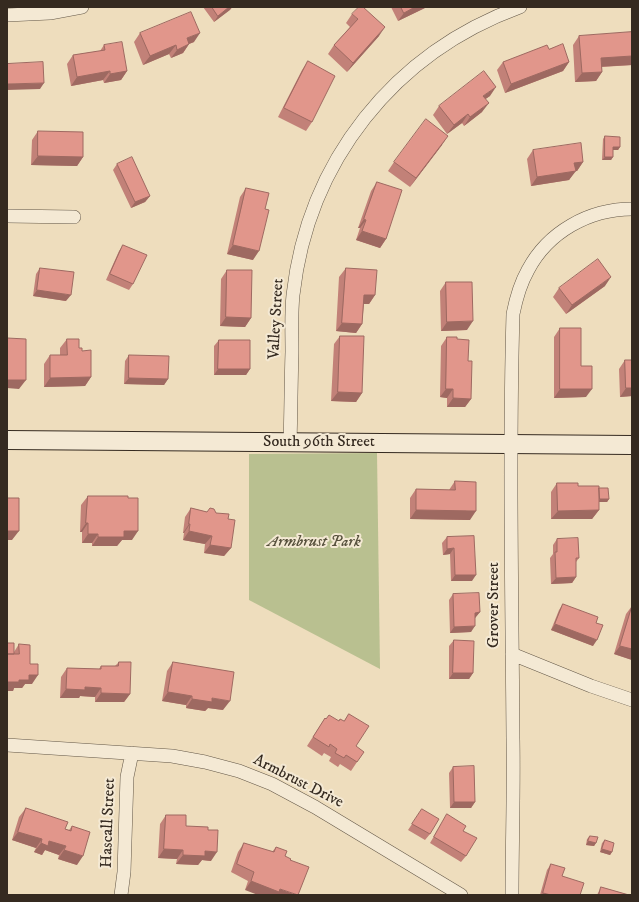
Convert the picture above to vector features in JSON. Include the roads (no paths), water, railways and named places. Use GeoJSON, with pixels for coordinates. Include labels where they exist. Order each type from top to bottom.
{"type":"FeatureCollection","features":[{"type":"Feature","properties":{"kind":"street"},"geometry":{"type":"LineString","coordinates":[[7,15],[50,13],[82,7]]}},
{"type":"Feature","properties":{"kind":"street","name":"Valley Street"},"geometry":{"type":"LineString","coordinates":[[290,443],[293,295],[300,256],[311,215],[334,164],[369,113],[396,83],[414,67],[433,52],[464,32],[497,15],[520,7]]}},
{"type":"Feature","properties":{"kind":"street","name":"Grover Street"},"geometry":{"type":"LineString","coordinates":[[512,895],[513,314],[518,294],[528,270],[548,243],[558,234],[587,217],[616,210],[632,209]]}},
{"type":"Feature","properties":{"kind":"street"},"geometry":{"type":"LineString","coordinates":[[7,216],[74,217]]}},
{"type":"Feature","properties":{"kind":"street","name":"South 96th Street"},"geometry":{"type":"LineString","coordinates":[[7,440],[632,445]]}},
{"type":"Feature","properties":{"kind":"street"},"geometry":{"type":"LineString","coordinates":[[512,654],[591,686],[632,700]]}},
{"type":"Feature","properties":{"kind":"street","name":"Armbrust Drive"},"geometry":{"type":"LineString","coordinates":[[7,745],[172,756],[205,762],[239,771],[272,784],[316,807],[461,895]]}},
{"type":"Feature","properties":{"kind":"street","name":"Hascall Street"},"geometry":{"type":"LineString","coordinates":[[121,895],[124,872],[127,777],[132,753]]}},
{"type":"Feature","properties":{"kind":"park label","name":"Armbrust Park"},"geometry":{"type":"Point","coordinates":[314,543]}}]}
